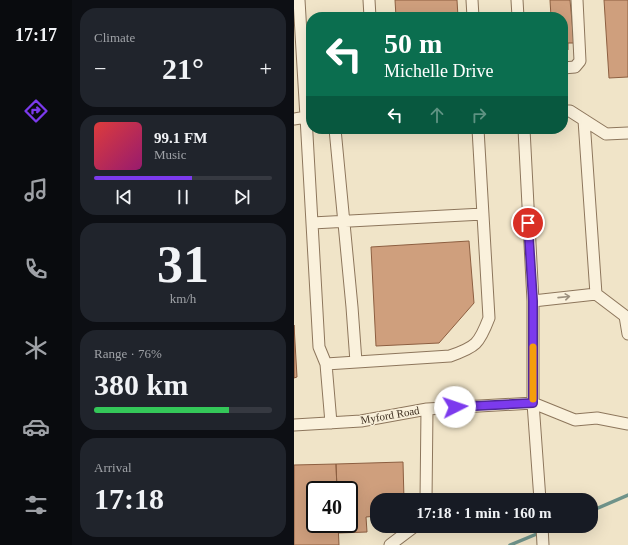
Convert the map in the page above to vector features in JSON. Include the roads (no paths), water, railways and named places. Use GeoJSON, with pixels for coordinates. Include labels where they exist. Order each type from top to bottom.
{"type":"FeatureCollection","features":[{"type":"Feature","properties":{"kind":"street"},"geometry":{"type":"LineString","coordinates":[[299,0],[306,91]]}},
{"type":"Feature","properties":{"kind":"street"},"geometry":{"type":"LineString","coordinates":[[369,0],[370,12]]}},
{"type":"Feature","properties":{"kind":"street"},"geometry":{"type":"LineString","coordinates":[[472,0],[473,12]]}},
{"type":"Feature","properties":{"kind":"street"},"geometry":{"type":"LineString","coordinates":[[517,0],[518,12]]}},
{"type":"Feature","properties":{"kind":"street"},"geometry":{"type":"LineString","coordinates":[[568,68],[575,67],[580,61],[577,0]]}},
{"type":"Feature","properties":{"kind":"street"},"geometry":{"type":"LineString","coordinates":[[568,111],[606,134],[628,133]]}},
{"type":"Feature","properties":{"kind":"street"},"geometry":{"type":"LineString","coordinates":[[294,119],[306,117]]}},
{"type":"Feature","properties":{"kind":"street"},"geometry":{"type":"LineString","coordinates":[[584,120],[596,294]]}},
{"type":"Feature","properties":{"kind":"street"},"geometry":{"type":"LineString","coordinates":[[309,134],[319,347],[326,364],[331,423]]}},
{"type":"Feature","properties":{"kind":"street"},"geometry":{"type":"LineString","coordinates":[[335,134],[356,362]]}},
{"type":"Feature","properties":{"kind":"street"},"geometry":{"type":"LineString","coordinates":[[326,364],[450,356],[468,350],[481,338],[489,318],[478,134]]}},
{"type":"Feature","properties":{"kind":"street"},"geometry":{"type":"LineString","coordinates":[[524,134],[533,301],[533,403],[539,493]]}},
{"type":"Feature","properties":{"kind":"street"},"geometry":{"type":"LineString","coordinates":[[312,223],[483,214]]}},
{"type":"Feature","properties":{"kind":"street"},"geometry":{"type":"LineString","coordinates":[[533,301],[596,294],[625,316],[628,334]]}},
{"type":"Feature","properties":{"kind":"street"},"geometry":{"type":"LineString","coordinates":[[533,403],[578,420],[598,418],[628,424]]}},
{"type":"Feature","properties":{"kind":"street","name":"Myford Road"},"geometry":{"type":"LineString","coordinates":[[294,425],[361,421],[427,409],[533,403]]}},
{"type":"Feature","properties":{"kind":"street"},"geometry":{"type":"LineString","coordinates":[[426,493],[427,409]]}},
{"type":"Feature","properties":{"kind":"street"},"geometry":{"type":"LineString","coordinates":[[390,545],[406,533]]}},
{"type":"Feature","properties":{"kind":"street"},"geometry":{"type":"LineString","coordinates":[[542,533],[543,545]]}},
{"type":"Feature","properties":{"kind":"waterway"},"geometry":{"type":"LineString","coordinates":[[598,508],[628,495]]}},
{"type":"Feature","properties":{"kind":"waterway"},"geometry":{"type":"LineString","coordinates":[[510,545],[539,533]]}}]}
